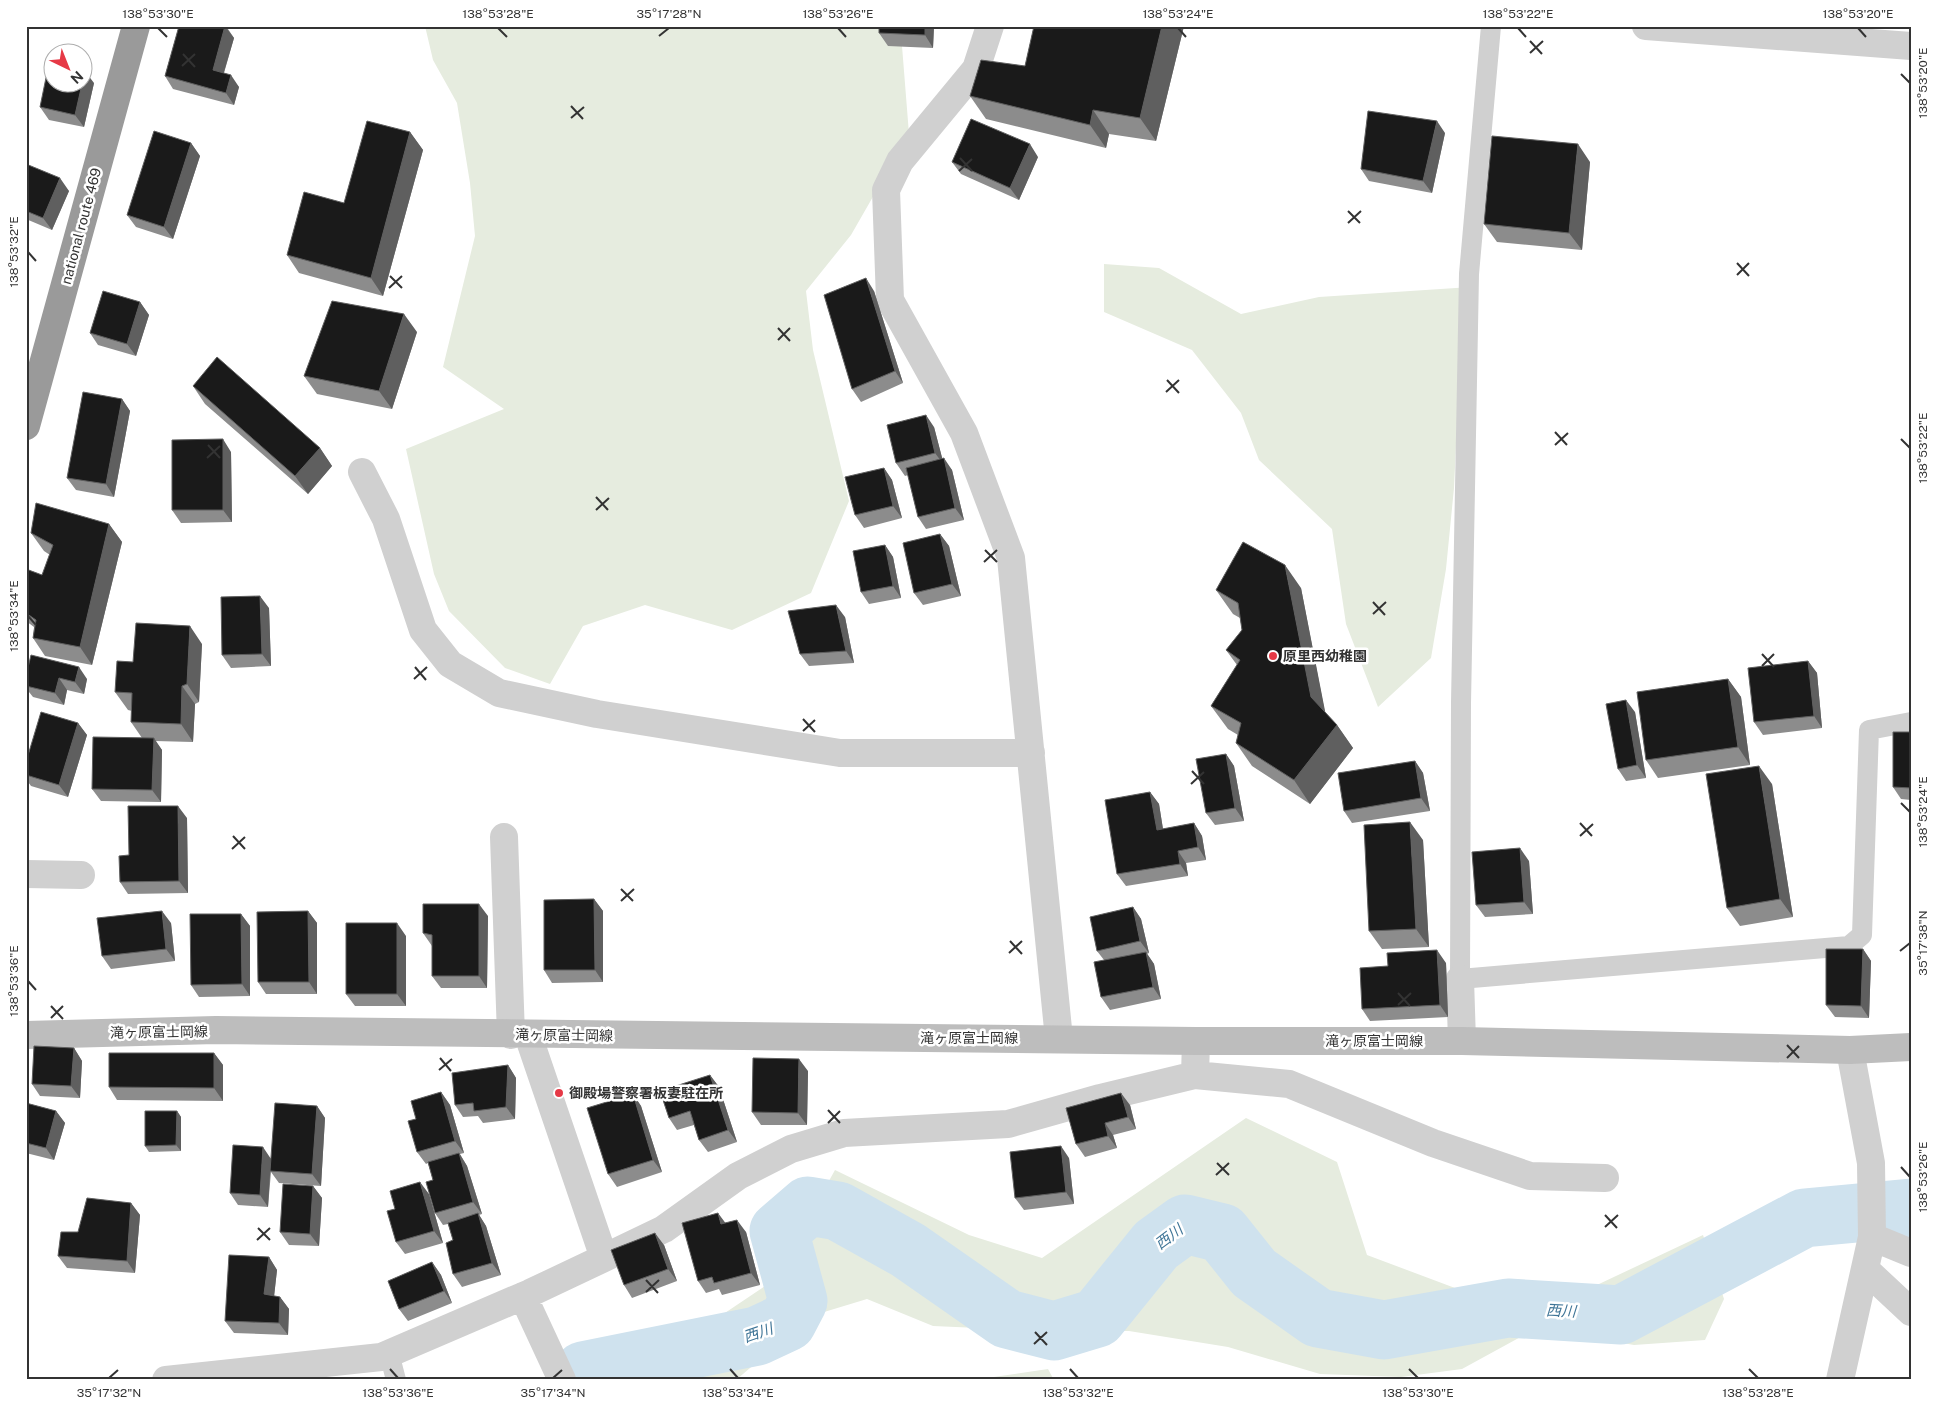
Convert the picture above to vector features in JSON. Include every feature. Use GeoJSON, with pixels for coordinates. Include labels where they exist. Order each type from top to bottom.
{"type":"FeatureCollection","features":[{"type":"Feature","properties":{"kind":"highway","name":"national route 469"},"geometry":{"type":"LineString","coordinates":[[26,426],[136,26]]}},
{"type":"Feature","properties":{"kind":"main road","name":"滝ヶ原富士岡線"},"geometry":{"type":"LineString","coordinates":[[26,1035],[216,1030],[520,1035],[1196,1041],[1462,1041],[1850,1050],[1911,1047]]}},
{"type":"Feature","properties":{"kind":"street"},"geometry":{"type":"LineString","coordinates":[[990,26],[976,69],[900,161],[886,190],[890,300],[964,433],[1011,558],[1059,1039]]}},
{"type":"Feature","properties":{"kind":"street"},"geometry":{"type":"LineString","coordinates":[[1646,26],[1911,46]]}},
{"type":"Feature","properties":{"kind":"street"},"geometry":{"type":"LineString","coordinates":[[362,472],[386,519],[424,630],[450,664],[499,693],[597,714],[840,753],[1031,753]]}},
{"type":"Feature","properties":{"kind":"street"},"geometry":{"type":"LineString","coordinates":[[504,837],[520,1035],[604,1258]]}},
{"type":"Feature","properties":{"kind":"street"},"geometry":{"type":"LineString","coordinates":[[26,874],[81,874]]}},
{"type":"Feature","properties":{"kind":"street"},"geometry":{"type":"LineString","coordinates":[[1460,979],[1462,1041]]}},
{"type":"Feature","properties":{"kind":"street"},"geometry":{"type":"LineString","coordinates":[[1195,1075],[1196,1041]]}},
{"type":"Feature","properties":{"kind":"street"},"geometry":{"type":"LineString","coordinates":[[1840,1380],[1872,1237],[1871,1163],[1850,1050]]}},
{"type":"Feature","properties":{"kind":"street"},"geometry":{"type":"LineString","coordinates":[[166,1380],[382,1357],[523,1296],[664,1229],[738,1176],[790,1149],[844,1133],[1008,1124],[1100,1098],[1195,1075],[1289,1084],[1433,1143],[1530,1176],[1605,1178]]}},
{"type":"Feature","properties":{"kind":"street"},"geometry":{"type":"LineString","coordinates":[[1872,1237],[1911,1253]]}},
{"type":"Feature","properties":{"kind":"street"},"geometry":{"type":"LineString","coordinates":[[1866,1270],[1911,1312]]}},
{"type":"Feature","properties":{"kind":"street"},"geometry":{"type":"LineString","coordinates":[[523,1296],[562,1380]]}},
{"type":"Feature","properties":{"kind":"lane"},"geometry":{"type":"LineString","coordinates":[[1490,26],[1469,274],[1461,704],[1460,979],[1849,946],[1862,936],[1869,730],[1911,722]]}},
{"type":"Feature","properties":{"kind":"lane"},"geometry":{"type":"LineString","coordinates":[[389,1353],[396,1380]]}},
{"type":"Feature","properties":{"kind":"shaded area"},"geometry":{"type":"Polygon","coordinates":[[[425,26],[884,26],[902,46],[909,134],[851,235],[806,291],[813,350],[849,501],[811,593],[732,630],[645,605],[583,626],[550,684],[505,668],[449,611],[434,574],[406,449],[504,409],[443,367],[475,236],[470,183],[457,103],[433,60],[425,26]]]}},
{"type":"Feature","properties":{"kind":"shaded area"},"geometry":{"type":"Polygon","coordinates":[[[1104,264],[1159,268],[1241,314],[1319,297],[1471,287],[1458,403],[1454,488],[1446,569],[1431,658],[1378,707],[1346,624],[1332,529],[1259,460],[1241,413],[1192,350],[1104,312],[1104,264]]]}},
{"type":"Feature","properties":{"kind":"shaded area"},"geometry":{"type":"Polygon","coordinates":[[[1246,1118],[1337,1162],[1367,1255],[1503,1306],[1599,1284],[1703,1235],[1724,1299],[1705,1340],[1634,1345],[1537,1328],[1462,1369],[1401,1377],[1320,1374],[1228,1347],[1129,1331],[1043,1331],[933,1326],[867,1299],[811,1316],[736,1380],[625,1380],[774,1280],[835,1170],[969,1235],[1042,1258],[1246,1118]]]}},
{"type":"Feature","properties":{"kind":"shaded area"},"geometry":{"type":"Polygon","coordinates":[[[1048,1369],[1054,1380],[973,1380],[1048,1369]]]}},
{"type":"Feature","properties":{"kind":"building"},"geometry":{"type":"Polygon","coordinates":[[[179,26],[225,26],[213,70],[231,75],[226,93],[165,76],[179,26]]]}},
{"type":"Feature","properties":{"kind":"building"},"geometry":{"type":"Polygon","coordinates":[[[879,26],[925,26],[925,35],[879,33],[879,26]]]}},
{"type":"Feature","properties":{"kind":"building"},"geometry":{"type":"Polygon","coordinates":[[[1034,26],[1162,26],[1140,118],[1093,110],[1090,125],[970,96],[981,60],[1025,66],[1034,26]]]}},
{"type":"Feature","properties":{"kind":"building"},"geometry":{"type":"Polygon","coordinates":[[[43,92],[80,92],[75,115],[40,107],[43,92]]]}},
{"type":"Feature","properties":{"kind":"building"},"geometry":{"type":"Polygon","coordinates":[[[1368,111],[1437,121],[1423,181],[1361,169],[1368,111]]]}},
{"type":"Feature","properties":{"kind":"building"},"geometry":{"type":"Polygon","coordinates":[[[971,119],[1030,144],[1010,188],[952,162],[971,119]]]}},
{"type":"Feature","properties":{"kind":"building"},"geometry":{"type":"Polygon","coordinates":[[[367,121],[410,132],[371,278],[287,255],[304,192],[344,203],[367,121]]]}},
{"type":"Feature","properties":{"kind":"building"},"geometry":{"type":"Polygon","coordinates":[[[154,131],[191,143],[164,227],[127,215],[154,131]]]}},
{"type":"Feature","properties":{"kind":"building"},"geometry":{"type":"Polygon","coordinates":[[[1492,136],[1578,144],[1569,233],[1484,224],[1492,136]]]}},
{"type":"Feature","properties":{"kind":"building"},"geometry":{"type":"Polygon","coordinates":[[[26,164],[60,178],[43,218],[26,211],[26,164]]]}},
{"type":"Feature","properties":{"kind":"building"},"geometry":{"type":"Polygon","coordinates":[[[866,278],[895,371],[852,389],[824,295],[866,278]]]}},
{"type":"Feature","properties":{"kind":"building"},"geometry":{"type":"Polygon","coordinates":[[[103,291],[140,302],[127,344],[90,333],[103,291]]]}},
{"type":"Feature","properties":{"kind":"building"},"geometry":{"type":"Polygon","coordinates":[[[332,301],[404,314],[379,391],[304,376],[332,301]]]}},
{"type":"Feature","properties":{"kind":"building"},"geometry":{"type":"Polygon","coordinates":[[[217,357],[320,448],[295,476],[193,386],[217,357]]]}},
{"type":"Feature","properties":{"kind":"building"},"geometry":{"type":"Polygon","coordinates":[[[83,392],[122,399],[106,484],[67,478],[83,392]]]}},
{"type":"Feature","properties":{"kind":"building"},"geometry":{"type":"Polygon","coordinates":[[[926,415],[935,453],[896,463],[887,425],[926,415]]]}},
{"type":"Feature","properties":{"kind":"building"},"geometry":{"type":"Polygon","coordinates":[[[223,439],[223,510],[172,510],[172,440],[223,439]]]}},
{"type":"Feature","properties":{"kind":"building"},"geometry":{"type":"Polygon","coordinates":[[[944,458],[955,508],[918,517],[906,468],[944,458]]]}},
{"type":"Feature","properties":{"kind":"building"},"geometry":{"type":"Polygon","coordinates":[[[884,468],[893,506],[855,515],[845,477],[884,468]]]}},
{"type":"Feature","properties":{"kind":"building"},"geometry":{"type":"Polygon","coordinates":[[[36,503],[109,524],[80,647],[33,638],[36,620],[26,613],[26,569],[42,575],[53,545],[31,533],[36,503]]]}},
{"type":"Feature","properties":{"kind":"building"},"geometry":{"type":"Polygon","coordinates":[[[940,534],[952,584],[914,593],[903,543],[940,534]]]}},
{"type":"Feature","properties":{"kind":"building"},"geometry":{"type":"Polygon","coordinates":[[[1243,542],[1285,565],[1311,697],[1337,725],[1294,780],[1236,743],[1241,723],[1211,706],[1240,660],[1226,650],[1242,630],[1238,603],[1216,590],[1243,542]]]}},
{"type":"Feature","properties":{"kind":"building"},"geometry":{"type":"Polygon","coordinates":[[[885,545],[893,586],[861,592],[853,551],[885,545]]]}},
{"type":"Feature","properties":{"kind":"building"},"geometry":{"type":"Polygon","coordinates":[[[260,596],[262,654],[222,655],[221,597],[260,596]]]}},
{"type":"Feature","properties":{"kind":"building"},"geometry":{"type":"Polygon","coordinates":[[[836,605],[846,651],[800,654],[788,611],[836,605]]]}},
{"type":"Feature","properties":{"kind":"building"},"geometry":{"type":"Polygon","coordinates":[[[136,623],[190,626],[187,684],[182,686],[181,724],[131,722],[132,693],[115,692],[117,661],[133,662],[136,623]]]}},
{"type":"Feature","properties":{"kind":"building"},"geometry":{"type":"Polygon","coordinates":[[[31,655],[79,667],[75,682],[59,678],[55,693],[26,686],[26,676],[31,655]]]}},
{"type":"Feature","properties":{"kind":"building"},"geometry":{"type":"Polygon","coordinates":[[[1808,661],[1814,716],[1754,722],[1748,668],[1808,661]]]}},
{"type":"Feature","properties":{"kind":"building"},"geometry":{"type":"Polygon","coordinates":[[[1728,679],[1738,747],[1646,760],[1637,692],[1728,679]]]}},
{"type":"Feature","properties":{"kind":"building"},"geometry":{"type":"Polygon","coordinates":[[[1626,700],[1637,765],[1618,769],[1606,704],[1626,700]]]}},
{"type":"Feature","properties":{"kind":"building"},"geometry":{"type":"Polygon","coordinates":[[[41,712],[78,723],[59,785],[26,775],[26,762],[41,712]]]}},
{"type":"Feature","properties":{"kind":"building"},"geometry":{"type":"Polygon","coordinates":[[[1893,732],[1911,732],[1911,788],[1893,787],[1893,732]]]}},
{"type":"Feature","properties":{"kind":"building"},"geometry":{"type":"Polygon","coordinates":[[[93,737],[154,738],[152,790],[92,789],[93,737]]]}},
{"type":"Feature","properties":{"kind":"building"},"geometry":{"type":"Polygon","coordinates":[[[1226,754],[1235,808],[1206,813],[1196,759],[1226,754]]]}},
{"type":"Feature","properties":{"kind":"building"},"geometry":{"type":"Polygon","coordinates":[[[1415,761],[1421,798],[1344,811],[1338,773],[1415,761]]]}},
{"type":"Feature","properties":{"kind":"building"},"geometry":{"type":"Polygon","coordinates":[[[1759,766],[1780,899],[1727,908],[1706,774],[1759,766]]]}},
{"type":"Feature","properties":{"kind":"building"},"geometry":{"type":"Polygon","coordinates":[[[1150,792],[1157,830],[1194,823],[1198,847],[1178,851],[1180,864],[1117,874],[1105,800],[1150,792]]]}},
{"type":"Feature","properties":{"kind":"building"},"geometry":{"type":"Polygon","coordinates":[[[128,806],[178,806],[179,881],[120,882],[119,856],[129,855],[128,806]]]}},
{"type":"Feature","properties":{"kind":"building"},"geometry":{"type":"Polygon","coordinates":[[[1410,822],[1416,929],[1369,931],[1364,825],[1410,822]]]}},
{"type":"Feature","properties":{"kind":"building"},"geometry":{"type":"Polygon","coordinates":[[[1520,848],[1524,902],[1476,905],[1472,852],[1520,848]]]}},
{"type":"Feature","properties":{"kind":"building"},"geometry":{"type":"Polygon","coordinates":[[[594,899],[595,970],[544,970],[544,900],[594,899]]]}},
{"type":"Feature","properties":{"kind":"building"},"geometry":{"type":"Polygon","coordinates":[[[423,904],[479,904],[479,976],[432,976],[432,935],[423,933],[423,904]]]}},
{"type":"Feature","properties":{"kind":"building"},"geometry":{"type":"Polygon","coordinates":[[[1133,907],[1140,941],[1097,951],[1090,917],[1133,907]]]}},
{"type":"Feature","properties":{"kind":"building"},"geometry":{"type":"Polygon","coordinates":[[[162,911],[166,949],[102,956],[97,918],[162,911]]]}},
{"type":"Feature","properties":{"kind":"building"},"geometry":{"type":"Polygon","coordinates":[[[308,911],[309,982],[258,982],[257,912],[308,911]]]}},
{"type":"Feature","properties":{"kind":"building"},"geometry":{"type":"Polygon","coordinates":[[[190,914],[241,914],[242,984],[191,985],[190,914]]]}},
{"type":"Feature","properties":{"kind":"building"},"geometry":{"type":"Polygon","coordinates":[[[346,923],[397,923],[397,994],[346,994],[346,923]]]}},
{"type":"Feature","properties":{"kind":"building"},"geometry":{"type":"Polygon","coordinates":[[[1826,949],[1863,949],[1861,1006],[1826,1005],[1826,949]]]}},
{"type":"Feature","properties":{"kind":"building"},"geometry":{"type":"Polygon","coordinates":[[[1437,950],[1440,1005],[1362,1009],[1360,968],[1388,966],[1387,953],[1437,950]]]}},
{"type":"Feature","properties":{"kind":"building"},"geometry":{"type":"Polygon","coordinates":[[[1146,952],[1153,987],[1101,997],[1094,962],[1146,952]]]}},
{"type":"Feature","properties":{"kind":"building"},"geometry":{"type":"Polygon","coordinates":[[[34,1046],[74,1048],[71,1086],[32,1084],[34,1046]]]}},
{"type":"Feature","properties":{"kind":"building"},"geometry":{"type":"Polygon","coordinates":[[[109,1053],[214,1053],[214,1088],[109,1087],[109,1053]]]}},
{"type":"Feature","properties":{"kind":"building"},"geometry":{"type":"Polygon","coordinates":[[[753,1058],[799,1059],[798,1113],[752,1112],[753,1058]]]}},
{"type":"Feature","properties":{"kind":"building"},"geometry":{"type":"Polygon","coordinates":[[[508,1065],[506,1107],[474,1111],[473,1103],[455,1105],[452,1073],[508,1065]]]}},
{"type":"Feature","properties":{"kind":"building"},"geometry":{"type":"Polygon","coordinates":[[[710,1075],[728,1130],[699,1140],[690,1111],[669,1118],[660,1091],[710,1075]]]}},
{"type":"Feature","properties":{"kind":"building"},"geometry":{"type":"Polygon","coordinates":[[[441,1092],[455,1141],[417,1152],[408,1121],[416,1119],[411,1101],[441,1092]]]}},
{"type":"Feature","properties":{"kind":"building"},"geometry":{"type":"Polygon","coordinates":[[[1121,1093],[1128,1117],[1105,1123],[1108,1136],[1076,1144],[1066,1108],[1121,1093]]]}},
{"type":"Feature","properties":{"kind":"building"},"geometry":{"type":"Polygon","coordinates":[[[633,1094],[653,1160],[608,1174],[587,1108],[633,1094]]]}},
{"type":"Feature","properties":{"kind":"building"},"geometry":{"type":"Polygon","coordinates":[[[26,1103],[56,1111],[46,1148],[26,1143],[26,1103]]]}},
{"type":"Feature","properties":{"kind":"building"},"geometry":{"type":"Polygon","coordinates":[[[275,1103],[317,1106],[312,1174],[270,1171],[275,1103]]]}},
{"type":"Feature","properties":{"kind":"building"},"geometry":{"type":"Polygon","coordinates":[[[145,1111],[177,1111],[176,1145],[145,1146],[145,1111]]]}},
{"type":"Feature","properties":{"kind":"building"},"geometry":{"type":"Polygon","coordinates":[[[233,1145],[263,1147],[260,1195],[230,1193],[233,1145]]]}},
{"type":"Feature","properties":{"kind":"building"},"geometry":{"type":"Polygon","coordinates":[[[1061,1146],[1066,1192],[1015,1198],[1010,1152],[1061,1146]]]}},
{"type":"Feature","properties":{"kind":"building"},"geometry":{"type":"Polygon","coordinates":[[[459,1153],[473,1202],[435,1213],[426,1182],[433,1180],[428,1162],[459,1153]]]}},
{"type":"Feature","properties":{"kind":"building"},"geometry":{"type":"Polygon","coordinates":[[[420,1182],[434,1231],[396,1242],[387,1211],[395,1209],[390,1191],[420,1182]]]}},
{"type":"Feature","properties":{"kind":"building"},"geometry":{"type":"Polygon","coordinates":[[[283,1184],[313,1186],[310,1234],[280,1232],[283,1184]]]}},
{"type":"Feature","properties":{"kind":"building"},"geometry":{"type":"Polygon","coordinates":[[[87,1198],[131,1203],[127,1261],[58,1256],[61,1232],[78,1232],[87,1198]]]}},
{"type":"Feature","properties":{"kind":"building"},"geometry":{"type":"Polygon","coordinates":[[[478,1213],[492,1263],[453,1274],[446,1243],[453,1240],[448,1223],[478,1213]]]}},
{"type":"Feature","properties":{"kind":"building"},"geometry":{"type":"Polygon","coordinates":[[[718,1213],[721,1224],[737,1220],[751,1273],[714,1283],[712,1277],[698,1281],[682,1223],[718,1213]]]}},
{"type":"Feature","properties":{"kind":"building"},"geometry":{"type":"Polygon","coordinates":[[[655,1233],[668,1269],[624,1285],[611,1250],[655,1233]]]}},
{"type":"Feature","properties":{"kind":"building"},"geometry":{"type":"Polygon","coordinates":[[[229,1255],[269,1257],[264,1294],[280,1297],[279,1323],[225,1321],[229,1255]]]}},
{"type":"Feature","properties":{"kind":"building"},"geometry":{"type":"Polygon","coordinates":[[[432,1262],[444,1291],[399,1309],[388,1281],[432,1262]]]}},
{"type":"Feature","properties":{"kind":"waterway","name":"西川"},"geometry":{"type":"LineString","coordinates":[[583,1371],[757,1336],[787,1322],[798,1301],[779,1231],[808,1206],[838,1211],[908,1250],[1007,1319],[1054,1331],[1097,1318],[1156,1245],[1185,1224],[1222,1233],[1254,1273],[1318,1318],[1384,1330],[1508,1308],[1621,1315],[1804,1218],[1911,1208]]}},
{"type":"Feature","properties":{"kind":"place","name":"原里西幼稚園"},"geometry":{"type":"Point","coordinates":[1273,656]}},
{"type":"Feature","properties":{"kind":"place","name":"御殿場警察署板妻駐在所"},"geometry":{"type":"Point","coordinates":[559,1093]}}]}
